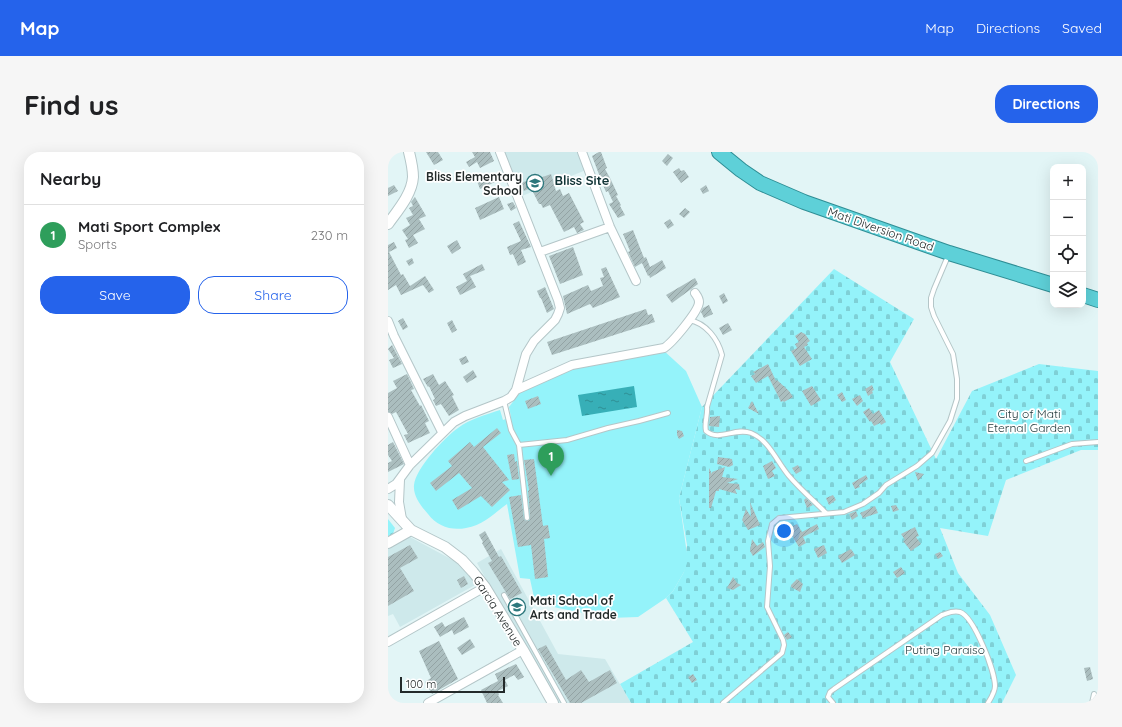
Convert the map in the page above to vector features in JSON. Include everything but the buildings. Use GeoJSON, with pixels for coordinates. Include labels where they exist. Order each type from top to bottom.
{"type":"FeatureCollection","features":[{"type":"Feature","properties":{"kind":"highway","name":"Mati Diversion Road"},"geometry":{"type":"LineString","coordinates":[[719,152],[740,170],[760,183],[786,195],[847,218],[949,253],[1050,284]]}},
{"type":"Feature","properties":{"kind":"highway"},"geometry":{"type":"LineString","coordinates":[[1086,295],[1098,300]]}},
{"type":"Feature","properties":{"kind":"street"},"geometry":{"type":"LineString","coordinates":[[388,224],[402,205],[410,188],[413,177],[409,152]]}},
{"type":"Feature","properties":{"kind":"street"},"geometry":{"type":"LineString","coordinates":[[388,489],[400,480],[410,465],[442,432],[454,422],[465,416],[504,402],[511,397],[516,390],[526,354],[534,341],[555,320],[560,308],[540,252],[500,152]]}},
{"type":"Feature","properties":{"kind":"street"},"geometry":{"type":"LineString","coordinates":[[582,152],[610,227],[636,281]]}},
{"type":"Feature","properties":{"kind":"street"},"geometry":{"type":"LineString","coordinates":[[540,252],[610,227]]}},
{"type":"Feature","properties":{"kind":"street"},"geometry":{"type":"LineString","coordinates":[[516,390],[572,365],[664,348],[670,344],[689,320],[699,304],[698,296],[695,293]]}},
{"type":"Feature","properties":{"kind":"street"},"geometry":{"type":"LineString","coordinates":[[388,321],[391,338],[442,432]]}},
{"type":"Feature","properties":{"kind":"street"},"geometry":{"type":"LineString","coordinates":[[388,417],[410,465]]}},
{"type":"Feature","properties":{"kind":"street"},"geometry":{"type":"LineString","coordinates":[[400,480],[399,502],[402,519]]}},
{"type":"Feature","properties":{"kind":"street","name":"Garcia Avenue"},"geometry":{"type":"LineString","coordinates":[[388,505],[411,530],[445,547],[462,560],[473,572],[485,587],[553,703]]}},
{"type":"Feature","properties":{"kind":"street"},"geometry":{"type":"LineString","coordinates":[[388,543],[411,530]]}},
{"type":"Feature","properties":{"kind":"street"},"geometry":{"type":"LineString","coordinates":[[388,642],[485,587]]}},
{"type":"Feature","properties":{"kind":"street"},"geometry":{"type":"LineString","coordinates":[[428,703],[523,650]]}},
{"type":"Feature","properties":{"kind":"lane"},"geometry":{"type":"LineString","coordinates":[[723,703],[782,653],[783,649],[781,637],[768,607],[770,566],[768,541],[772,524],[779,518],[844,512],[863,504],[879,493],[886,485],[917,466],[932,453],[950,421],[957,399],[958,390],[953,354],[931,307],[931,298],[934,288],[949,253]]}},
{"type":"Feature","properties":{"kind":"lane"},"geometry":{"type":"LineString","coordinates":[[689,320],[696,322],[711,333],[720,348],[722,355],[708,407],[705,424],[706,431],[710,434],[719,435],[738,430],[750,432],[759,438],[766,444],[790,477],[826,513]]}},
{"type":"Feature","properties":{"kind":"lane"},"geometry":{"type":"LineString","coordinates":[[504,402],[511,430],[519,445],[527,518]]}},
{"type":"Feature","properties":{"kind":"lane"},"geometry":{"type":"LineString","coordinates":[[519,445],[567,440],[608,428],[668,414]]}},
{"type":"Feature","properties":{"kind":"lane"},"geometry":{"type":"LineString","coordinates":[[1026,461],[1072,444],[1098,442]]}},
{"type":"Feature","properties":{"kind":"lane"},"geometry":{"type":"LineString","coordinates":[[504,595],[564,703]]}},
{"type":"Feature","properties":{"kind":"lane"},"geometry":{"type":"LineString","coordinates":[[833,703],[828,697],[830,692],[942,616],[954,611],[963,614],[973,626],[990,667],[995,687],[988,703]]}},
{"type":"Feature","properties":{"kind":"lane"},"geometry":{"type":"LineString","coordinates":[[1092,703],[1094,694]]}},
{"type":"Feature","properties":{"kind":"shaded area","name":"Bliss Elementary School"},"geometry":{"type":"Polygon","coordinates":[[[503,152],[578,152],[586,170],[522,196],[503,152]]]}},
{"type":"Feature","properties":{"kind":"shaded area"},"geometry":{"type":"Polygon","coordinates":[[[408,536],[464,566],[475,585],[400,627],[393,614],[388,616],[388,547],[408,536]]]}},
{"type":"Feature","properties":{"kind":"shaded area","name":"Mati School of Arts and Trade"},"geometry":{"type":"Polygon","coordinates":[[[501,549],[558,654],[605,659],[631,703],[556,703],[477,563],[501,549]]]}},
{"type":"Feature","properties":{"kind":"green space"},"geometry":{"type":"Polygon","coordinates":[[[834,269],[914,319],[890,362],[936,459],[972,391],[1039,364],[1098,371],[1098,450],[1081,450],[1006,480],[988,536],[940,528],[958,573],[990,615],[1016,675],[1002,703],[631,703],[620,684],[693,642],[666,598],[673,591],[684,572],[687,545],[679,498],[702,407],[834,269]]]}},
{"type":"Feature","properties":{"kind":"green space"},"geometry":{"type":"Polygon","coordinates":[[[663,350],[686,371],[702,407],[679,498],[687,563],[684,572],[673,591],[666,598],[638,617],[609,618],[535,602],[530,579],[520,578],[507,504],[488,519],[472,527],[455,529],[445,527],[436,522],[420,504],[416,497],[414,485],[420,470],[438,446],[463,425],[500,410],[503,420],[511,417],[509,407],[521,391],[572,369],[663,350]]]}},
{"type":"Feature","properties":{"kind":"green space"},"geometry":{"type":"Polygon","coordinates":[[[388,519],[395,528],[393,534],[388,537],[388,519]]]}},
{"type":"Feature","properties":{"kind":"water"},"geometry":{"type":"Polygon","coordinates":[[[634,386],[637,407],[582,416],[578,395],[634,386]]]}},
{"type":"Feature","properties":{"kind":"place","name":"Bliss Elementary School"},"geometry":{"type":"Point","coordinates":[535,183]}},
{"type":"Feature","properties":{"kind":"place","name":"Mati Sport Complex"},"geometry":{"type":"Point","coordinates":[551,476]}},
{"type":"Feature","properties":{"kind":"place","name":"Mati School of Arts and Trade"},"geometry":{"type":"Point","coordinates":[517,607]}},
{"type":"Feature","properties":{"kind":"district","name":"Bliss Site"},"geometry":{"type":"Point","coordinates":[582,180]}},
{"type":"Feature","properties":{"kind":"park label","name":"City of Mati Eternal Garden"},"geometry":{"type":"Point","coordinates":[1029,420]}},
{"type":"Feature","properties":{"kind":"park label","name":"Puting Paraiso"},"geometry":{"type":"Point","coordinates":[945,649]}}]}
